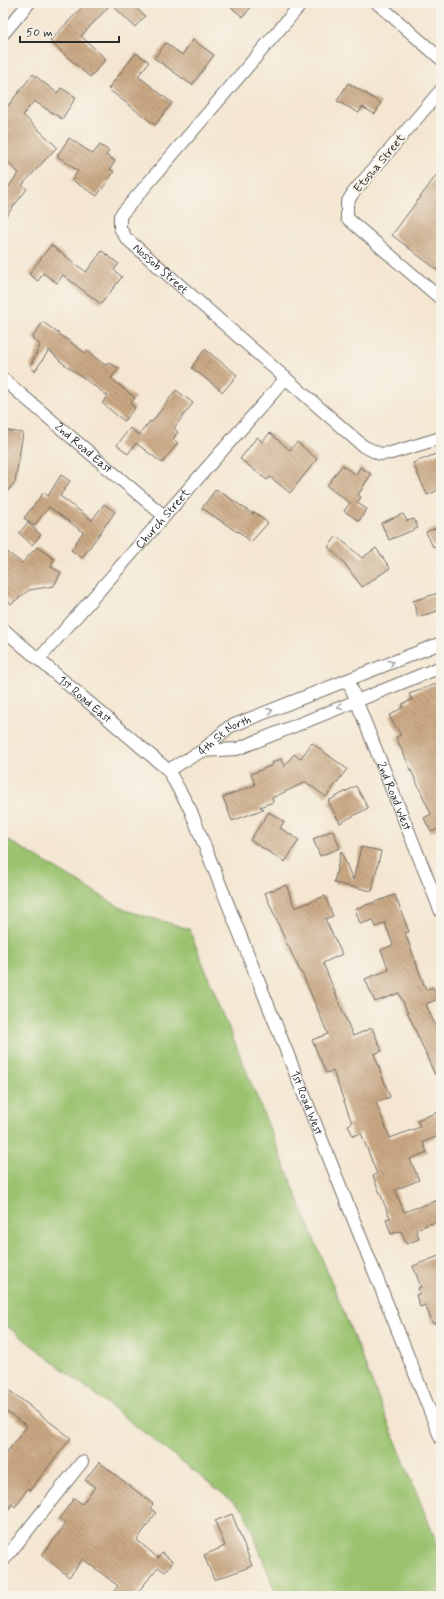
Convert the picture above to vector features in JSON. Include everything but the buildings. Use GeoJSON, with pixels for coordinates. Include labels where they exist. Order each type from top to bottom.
{"type":"FeatureCollection","features":[{"type":"Feature","properties":{"kind":"street"},"geometry":{"type":"LineString","coordinates":[[3,34],[29,3]]}},
{"type":"Feature","properties":{"kind":"street","name":"Nossob Street"},"geometry":{"type":"LineString","coordinates":[[302,3],[120,216],[120,228],[126,238],[363,446],[380,454],[407,449],[441,438]]}},
{"type":"Feature","properties":{"kind":"street"},"geometry":{"type":"LineString","coordinates":[[377,3],[441,59]]}},
{"type":"Feature","properties":{"kind":"street","name":"Etosha Street"},"geometry":{"type":"LineString","coordinates":[[441,90],[353,193],[347,203],[347,218],[441,299]]}},
{"type":"Feature","properties":{"kind":"street","name":"2nd Road East"},"geometry":{"type":"LineString","coordinates":[[3,378],[164,516]]}},
{"type":"Feature","properties":{"kind":"street","name":"Church Street"},"geometry":{"type":"LineString","coordinates":[[39,659],[286,378]]}},
{"type":"Feature","properties":{"kind":"street","name":"1st Road East"},"geometry":{"type":"LineString","coordinates":[[3,629],[168,770]]}},
{"type":"Feature","properties":{"kind":"street","name":"4th St North"},"geometry":{"type":"LineString","coordinates":[[202,752],[229,727],[441,643]]}},
{"type":"Feature","properties":{"kind":"street","name":"4th St North"},"geometry":{"type":"LineString","coordinates":[[202,752],[236,749],[441,667]]}},
{"type":"Feature","properties":{"kind":"street","name":"2nd Road West"},"geometry":{"type":"LineString","coordinates":[[348,680],[355,701],[441,912]]}},
{"type":"Feature","properties":{"kind":"street"},"geometry":{"type":"LineString","coordinates":[[168,770],[202,752]]}},
{"type":"Feature","properties":{"kind":"street","name":"1st Road West"},"geometry":{"type":"LineString","coordinates":[[168,770],[190,809],[441,1439]]}},
{"type":"Feature","properties":{"kind":"street"},"geometry":{"type":"LineString","coordinates":[[3,1561],[82,1462]]}},
{"type":"Feature","properties":{"kind":"green space"},"geometry":{"type":"Polygon","coordinates":[[[3,837],[125,910],[189,929],[441,1553],[441,1596],[277,1596],[244,1510],[3,1323],[3,837]]]}}]}
